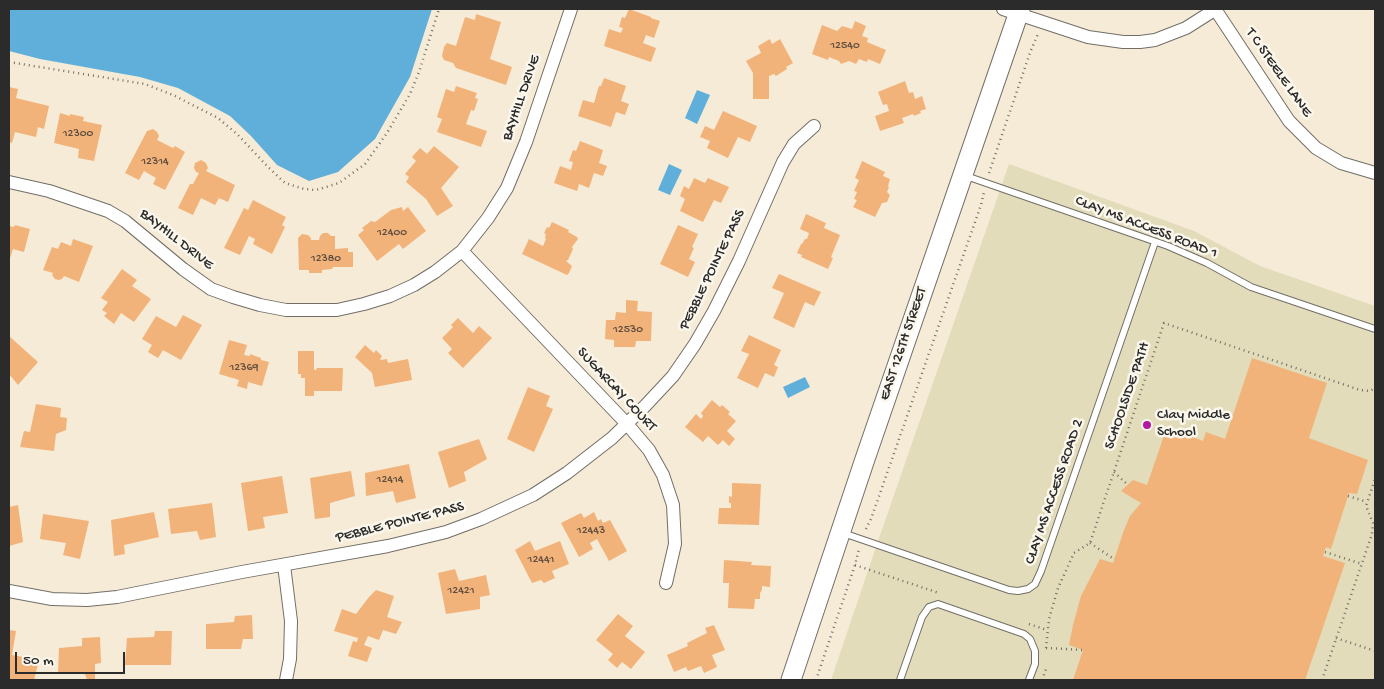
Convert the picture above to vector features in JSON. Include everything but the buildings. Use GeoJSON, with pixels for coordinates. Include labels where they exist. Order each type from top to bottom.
{"type":"FeatureCollection","features":[{"type":"Feature","properties":{"kind":"street","name":"BAYHILL DRIVE"},"geometry":{"type":"LineString","coordinates":[[9,182],[49,191],[108,210],[125,221],[183,269],[211,289],[260,305],[286,310],[337,310],[390,296],[414,285],[435,272],[462,251],[488,218],[507,188],[526,142],[571,9]]}},
{"type":"Feature","properties":{"kind":"street"},"geometry":{"type":"LineString","coordinates":[[1014,10],[1088,37],[1123,42],[1140,42],[1155,40],[1186,28],[1215,9]]}},
{"type":"Feature","properties":{"kind":"street","name":"T C STEELE LANE"},"geometry":{"type":"LineString","coordinates":[[1215,9],[1290,121],[1316,148],[1341,163],[1375,173]]}},
{"type":"Feature","properties":{"kind":"street","name":"EAST 126TH STREET"},"geometry":{"type":"LineString","coordinates":[[791,680],[962,175],[1014,10]]}},
{"type":"Feature","properties":{"kind":"street","name":"PEBBLE POINTE PASS"},"geometry":{"type":"LineString","coordinates":[[9,591],[52,599],[87,600],[116,597],[388,546],[446,532],[481,519],[533,495],[600,448],[646,406],[673,376],[695,344],[735,270],[782,162],[794,144],[814,126]]}},
{"type":"Feature","properties":{"kind":"street","name":"SUGARCAY COURT"},"geometry":{"type":"LineString","coordinates":[[462,251],[627,424],[649,450],[663,475],[673,505],[675,544],[666,583]]}},
{"type":"Feature","properties":{"kind":"street"},"geometry":{"type":"LineString","coordinates":[[284,565],[291,621],[290,659],[286,680]]}},
{"type":"Feature","properties":{"kind":"lane","name":"CLAY MS ACCESS ROAD 1"},"geometry":{"type":"LineString","coordinates":[[962,175],[1155,242],[1207,263],[1251,287],[1375,329]]}},
{"type":"Feature","properties":{"kind":"lane","name":"CLAY MS ACCESS ROAD 2"},"geometry":{"type":"LineString","coordinates":[[841,532],[1009,590],[1028,589],[1035,584],[1155,242]]}},
{"type":"Feature","properties":{"kind":"lane"},"geometry":{"type":"LineString","coordinates":[[900,680],[922,617],[929,607],[938,604],[1024,634],[1030,639],[1034,651],[1035,664],[1029,680]]}},
{"type":"Feature","properties":{"kind":"path"},"geometry":{"type":"LineString","coordinates":[[9,62],[145,84],[173,95],[218,118],[238,135],[285,183],[304,190],[316,190],[339,183],[366,164],[410,94],[439,9]]}},
{"type":"Feature","properties":{"kind":"path"},"geometry":{"type":"LineString","coordinates":[[816,680],[862,539],[871,519],[977,214],[1031,50],[1043,22]]}},
{"type":"Feature","properties":{"kind":"path","name":"SCHOOLSIDE PATH"},"geometry":{"type":"LineString","coordinates":[[1090,543],[1164,323],[1360,390],[1370,391],[1375,388]]}},
{"type":"Feature","properties":{"kind":"path"},"geometry":{"type":"LineString","coordinates":[[1114,472],[1128,485]]}},
{"type":"Feature","properties":{"kind":"path"},"geometry":{"type":"LineString","coordinates":[[1322,680],[1374,528],[1367,509],[1367,502],[1375,479]]}},
{"type":"Feature","properties":{"kind":"path"},"geometry":{"type":"LineString","coordinates":[[1348,496],[1367,502]]}},
{"type":"Feature","properties":{"kind":"path"},"geometry":{"type":"LineString","coordinates":[[1047,655],[1049,619],[1053,603],[1074,553],[1090,543],[1114,559]]}},
{"type":"Feature","properties":{"kind":"path"},"geometry":{"type":"LineString","coordinates":[[1324,552],[1362,564]]}},
{"type":"Feature","properties":{"kind":"path"},"geometry":{"type":"LineString","coordinates":[[1336,638],[1375,651]]}},
{"type":"Feature","properties":{"kind":"path"},"geometry":{"type":"LineString","coordinates":[[1046,648],[1083,650]]}},
{"type":"Feature","properties":{"kind":"path"},"geometry":{"type":"LineString","coordinates":[[1042,680],[1047,665]]}},
{"type":"Feature","properties":{"kind":"shaded area","name":"Clay Middle School"},"geometry":{"type":"Polygon","coordinates":[[[1009,164],[1194,231],[1260,266],[1375,306],[1375,680],[831,680],[1009,164]]]}},
{"type":"Feature","properties":{"kind":"water"},"geometry":{"type":"Polygon","coordinates":[[[9,9],[432,9],[410,77],[375,139],[338,172],[309,181],[277,165],[230,116],[178,88],[140,77],[40,59],[9,51],[9,9]]]}},
{"type":"Feature","properties":{"kind":"water"},"geometry":{"type":"Polygon","coordinates":[[[697,90],[710,95],[697,124],[685,118],[697,90]]]}},
{"type":"Feature","properties":{"kind":"water"},"geometry":{"type":"Polygon","coordinates":[[[669,164],[682,170],[670,195],[658,190],[669,164]]]}},
{"type":"Feature","properties":{"kind":"water"},"geometry":{"type":"Polygon","coordinates":[[[805,377],[810,387],[788,398],[783,387],[805,377]]]}},
{"type":"Feature","properties":{"kind":"place","name":"Clay Middle School"},"geometry":{"type":"Point","coordinates":[1147,425]}}]}
